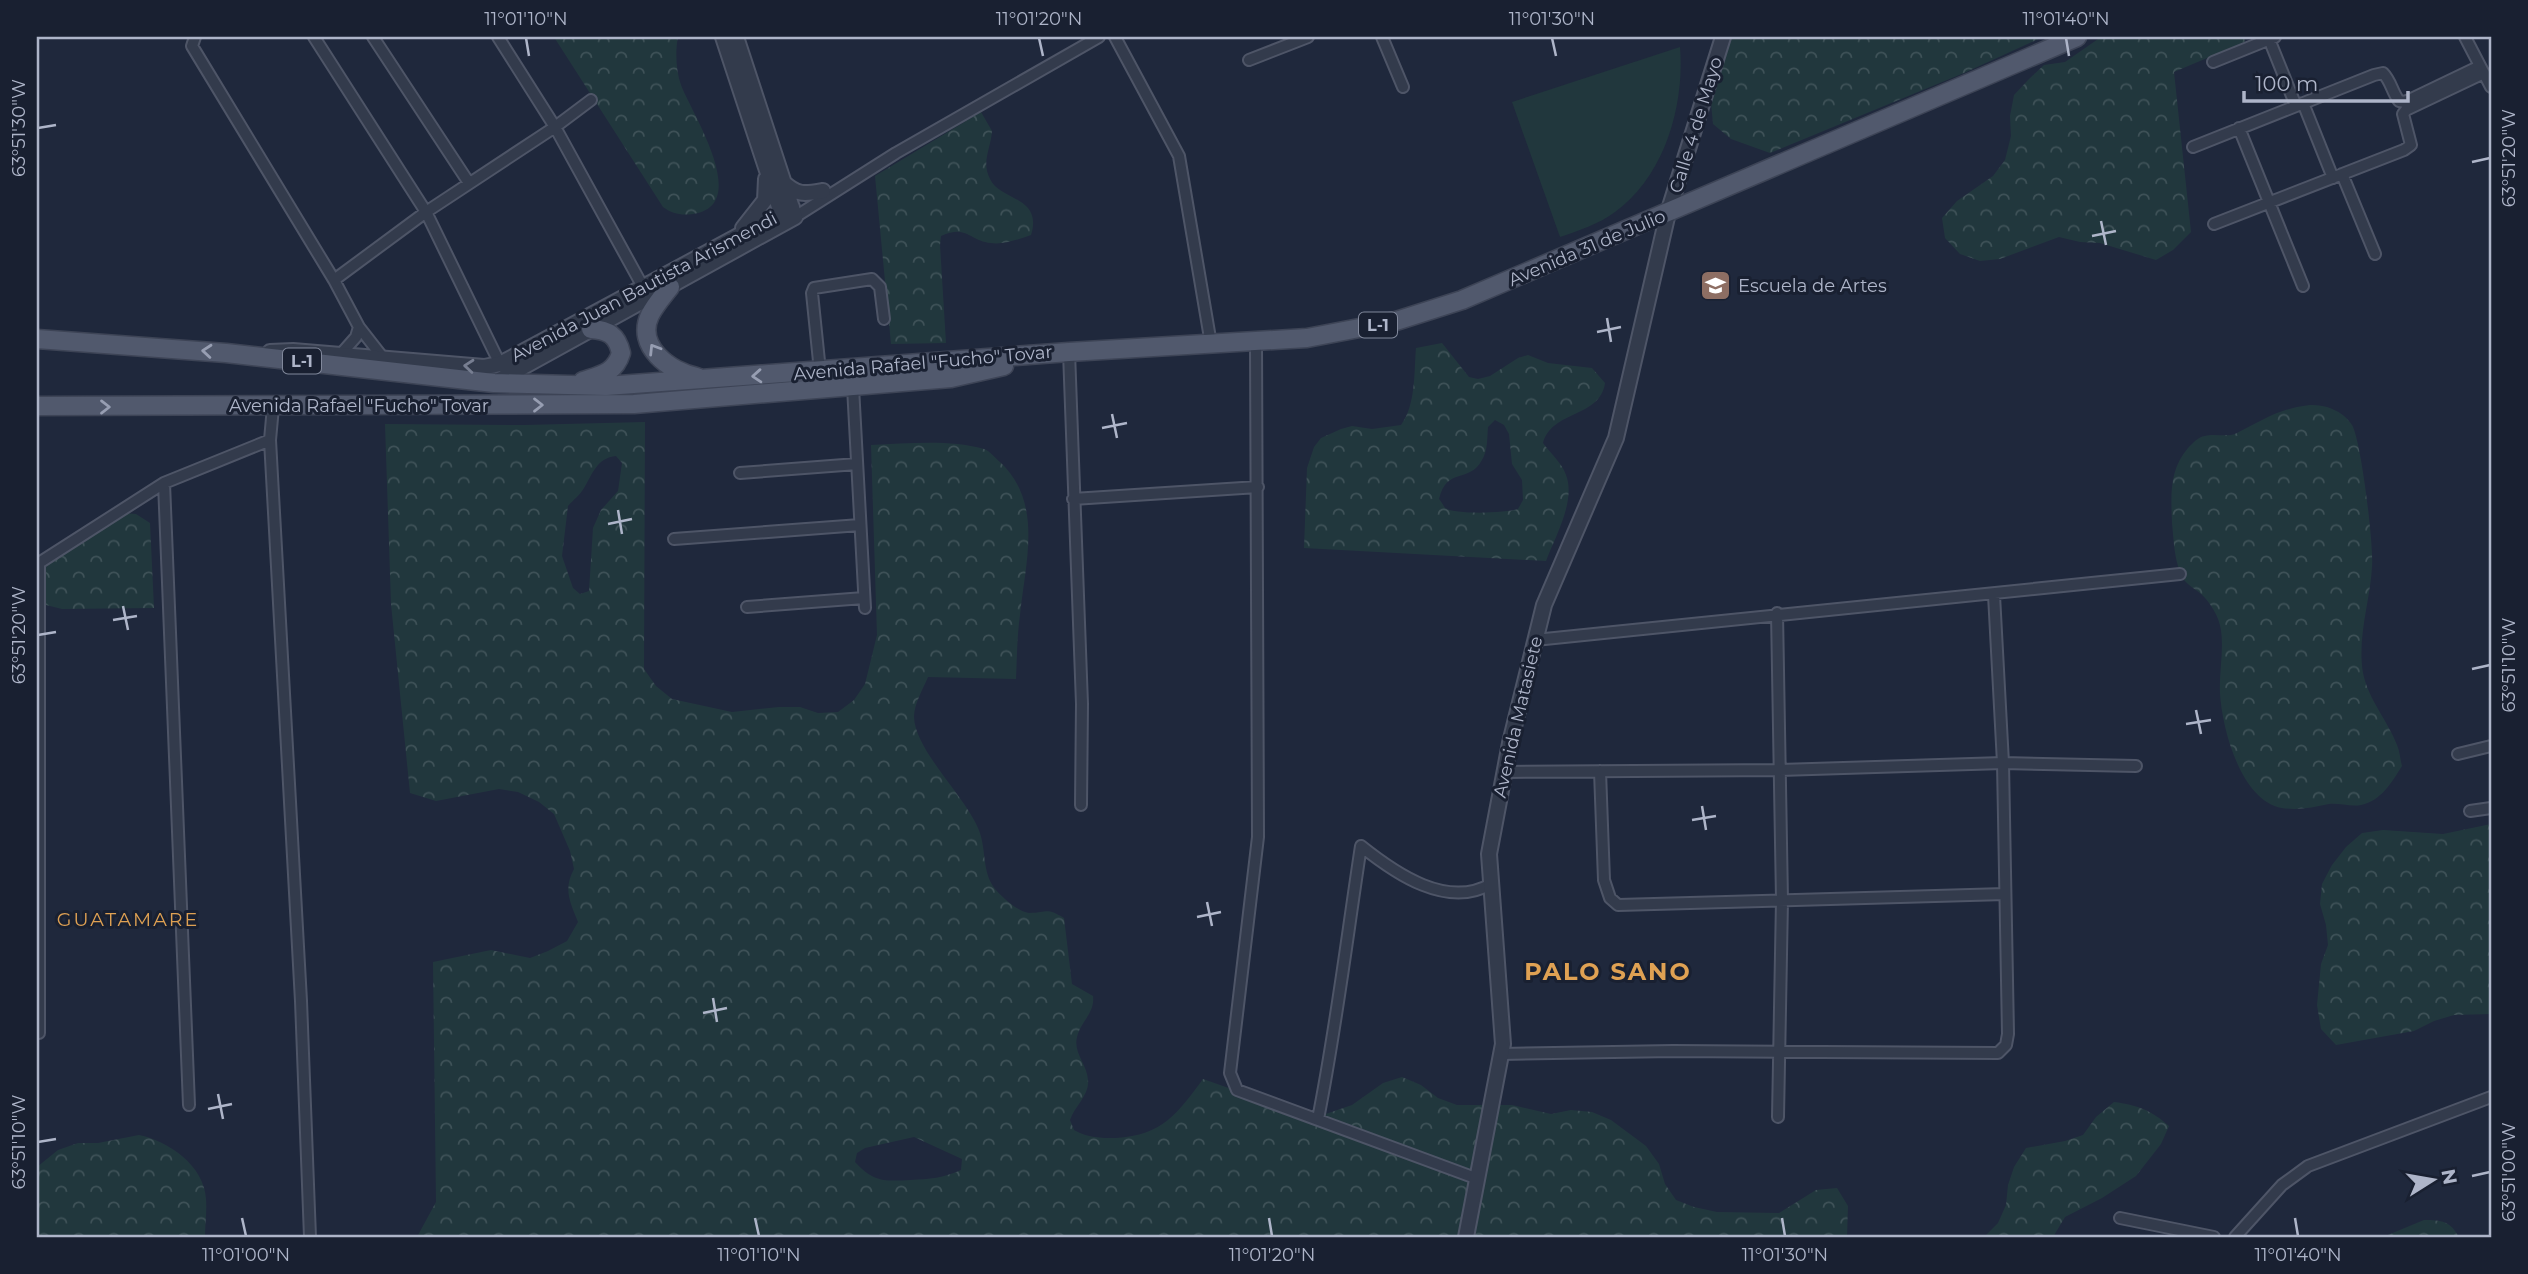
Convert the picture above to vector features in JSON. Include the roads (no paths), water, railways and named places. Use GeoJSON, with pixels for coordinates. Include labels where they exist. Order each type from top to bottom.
{"type":"FeatureCollection","features":[{"type":"Feature","properties":{"kind":"main road","name":"Avenida 31 de Julio"},"geometry":{"type":"LineString","coordinates":[[1069,352],[1256,342],[1332,334],[1426,313],[1506,282],[2077,37]]}},
{"type":"Feature","properties":{"kind":"main road"},"geometry":{"type":"LineString","coordinates":[[670,287],[649,316],[646,336],[657,357],[683,375],[711,380]]}},
{"type":"Feature","properties":{"kind":"main road","name":"L-1"},"geometry":{"type":"LineString","coordinates":[[568,386],[608,373],[619,360],[619,344],[614,335],[591,329]]}},
{"type":"Feature","properties":{"kind":"main road","name":"Avenida Rafael \"Fucho\" Tovar"},"geometry":{"type":"LineString","coordinates":[[37,339],[234,354],[494,383],[568,386],[711,380],[1069,352]]}},
{"type":"Feature","properties":{"kind":"main road","name":"Avenida Rafael \"Fucho\" Tovar"},"geometry":{"type":"LineString","coordinates":[[37,406],[634,404],[951,378],[1069,352]]}},
{"type":"Feature","properties":{"kind":"main road"},"geometry":{"type":"LineString","coordinates":[[445,405],[494,383]]}},
{"type":"Feature","properties":{"kind":"street"},"geometry":{"type":"LineString","coordinates":[[195,37],[192,46],[334,280],[359,327],[384,359]]}},
{"type":"Feature","properties":{"kind":"street"},"geometry":{"type":"LineString","coordinates":[[314,37],[426,212],[500,364]]}},
{"type":"Feature","properties":{"kind":"street"},"geometry":{"type":"LineString","coordinates":[[373,37],[469,183]]}},
{"type":"Feature","properties":{"kind":"street"},"geometry":{"type":"LineString","coordinates":[[498,37],[555,127],[643,286]]}},
{"type":"Feature","properties":{"kind":"street","name":"L-1"},"geometry":{"type":"LineString","coordinates":[[723,37],[766,167],[788,215]]}},
{"type":"Feature","properties":{"kind":"street"},"geometry":{"type":"LineString","coordinates":[[736,37],[782,181],[788,215]]}},
{"type":"Feature","properties":{"kind":"street","name":"Avenida Juan Bautista Arismendi"},"geometry":{"type":"LineString","coordinates":[[494,383],[670,287],[788,215],[1099,37]]}},
{"type":"Feature","properties":{"kind":"street"},"geometry":{"type":"LineString","coordinates":[[1115,37],[1179,156],[1211,344]]}},
{"type":"Feature","properties":{"kind":"street"},"geometry":{"type":"LineString","coordinates":[[1249,60],[1308,37]]}},
{"type":"Feature","properties":{"kind":"street"},"geometry":{"type":"LineString","coordinates":[[1382,37],[1403,87]]}},
{"type":"Feature","properties":{"kind":"street","name":"Calle 4 de Mayo"},"geometry":{"type":"LineString","coordinates":[[1668,213],[1724,37]]}},
{"type":"Feature","properties":{"kind":"street"},"geometry":{"type":"LineString","coordinates":[[2465,37],[2491,87]]}},
{"type":"Feature","properties":{"kind":"street"},"geometry":{"type":"LineString","coordinates":[[2213,62],[2272,38],[2300,105],[2375,254]]}},
{"type":"Feature","properties":{"kind":"street"},"geometry":{"type":"LineString","coordinates":[[2193,147],[2383,73],[2399,101],[2405,102],[2482,70]]}},
{"type":"Feature","properties":{"kind":"street"},"geometry":{"type":"LineString","coordinates":[[2214,224],[2404,150],[2411,145],[2403,114],[2406,110],[2482,70]]}},
{"type":"Feature","properties":{"kind":"street"},"geometry":{"type":"LineString","coordinates":[[334,280],[426,212],[555,127],[591,100]]}},
{"type":"Feature","properties":{"kind":"street"},"geometry":{"type":"LineString","coordinates":[[2239,128],[2303,286]]}},
{"type":"Feature","properties":{"kind":"street","name":"Avenida Juan Bautista Arismendi"},"geometry":{"type":"LineString","coordinates":[[234,354],[293,351],[484,367],[500,364],[737,235],[788,215],[823,191],[876,164]]}},
{"type":"Feature","properties":{"kind":"street","name":"L-1"},"geometry":{"type":"LineString","coordinates":[[737,235],[765,200],[766,167]]}},
{"type":"Feature","properties":{"kind":"street"},"geometry":{"type":"LineString","coordinates":[[782,181],[792,191],[804,194],[823,191]]}},
{"type":"Feature","properties":{"kind":"street","name":"Avenida Matasiete"},"geometry":{"type":"LineString","coordinates":[[1466,1237],[1503,1044],[1489,854],[1505,772],[1544,605],[1616,438],[1668,213]]}},
{"type":"Feature","properties":{"kind":"street"},"geometry":{"type":"LineString","coordinates":[[820,371],[811,293],[814,288],[873,279],[880,288],[884,319]]}},
{"type":"Feature","properties":{"kind":"street"},"geometry":{"type":"LineString","coordinates":[[341,354],[356,337],[359,327]]}},
{"type":"Feature","properties":{"kind":"street"},"geometry":{"type":"LineString","coordinates":[[1256,342],[1258,837],[1230,1073],[1237,1090],[1478,1179]]}},
{"type":"Feature","properties":{"kind":"street"},"geometry":{"type":"LineString","coordinates":[[1069,352],[1082,704],[1081,806]]}},
{"type":"Feature","properties":{"kind":"street"},"geometry":{"type":"LineString","coordinates":[[747,607],[864,603],[853,387]]}},
{"type":"Feature","properties":{"kind":"street"},"geometry":{"type":"LineString","coordinates":[[273,407],[270,440],[302,1001],[310,1237]]}},
{"type":"Feature","properties":{"kind":"street"},"geometry":{"type":"LineString","coordinates":[[39,1033],[38,563],[163,482],[270,440]]}},
{"type":"Feature","properties":{"kind":"street"},"geometry":{"type":"LineString","coordinates":[[740,473],[857,464]]}},
{"type":"Feature","properties":{"kind":"street"},"geometry":{"type":"LineString","coordinates":[[163,482],[189,1105]]}},
{"type":"Feature","properties":{"kind":"street"},"geometry":{"type":"LineString","coordinates":[[1073,499],[1258,487]]}},
{"type":"Feature","properties":{"kind":"street"},"geometry":{"type":"LineString","coordinates":[[674,539],[860,525]]}},
{"type":"Feature","properties":{"kind":"street"},"geometry":{"type":"LineString","coordinates":[[1535,640],[1777,613],[1994,595],[2180,574]]}},
{"type":"Feature","properties":{"kind":"street"},"geometry":{"type":"LineString","coordinates":[[1501,1054],[1998,1053],[2006,1045],[2008,1034],[2003,763],[1994,595]]}},
{"type":"Feature","properties":{"kind":"street"},"geometry":{"type":"LineString","coordinates":[[1777,613],[1782,900],[1778,1117]]}},
{"type":"Feature","properties":{"kind":"street"},"geometry":{"type":"LineString","coordinates":[[2458,754],[2491,746]]}},
{"type":"Feature","properties":{"kind":"street"},"geometry":{"type":"LineString","coordinates":[[1505,772],[1780,770],[2003,763],[2136,766]]}},
{"type":"Feature","properties":{"kind":"street"},"geometry":{"type":"LineString","coordinates":[[1600,771],[1604,880],[1610,898],[1618,905],[2005,894]]}},
{"type":"Feature","properties":{"kind":"street"},"geometry":{"type":"LineString","coordinates":[[2470,811],[2491,808]]}},
{"type":"Feature","properties":{"kind":"street"},"geometry":{"type":"LineString","coordinates":[[1318,1119],[1335,1030],[1361,846],[1384,864],[1432,889],[1460,894],[1491,884]]}},
{"type":"Feature","properties":{"kind":"street"},"geometry":{"type":"LineString","coordinates":[[2235,1237],[2282,1185],[2308,1166],[2491,1097]]}},
{"type":"Feature","properties":{"kind":"street"},"geometry":{"type":"LineString","coordinates":[[2120,1219],[2214,1237]]}},
{"type":"Feature","properties":{"kind":"place","name":"Escuela de Artes"},"geometry":{"type":"Point","coordinates":[1715,286]}},
{"type":"Feature","properties":{"kind":"district","name":"GUATAMARE"},"geometry":{"type":"Point","coordinates":[128,919]}},
{"type":"Feature","properties":{"kind":"district","name":"PALO SANO"},"geometry":{"type":"Point","coordinates":[1608,972]}}]}
